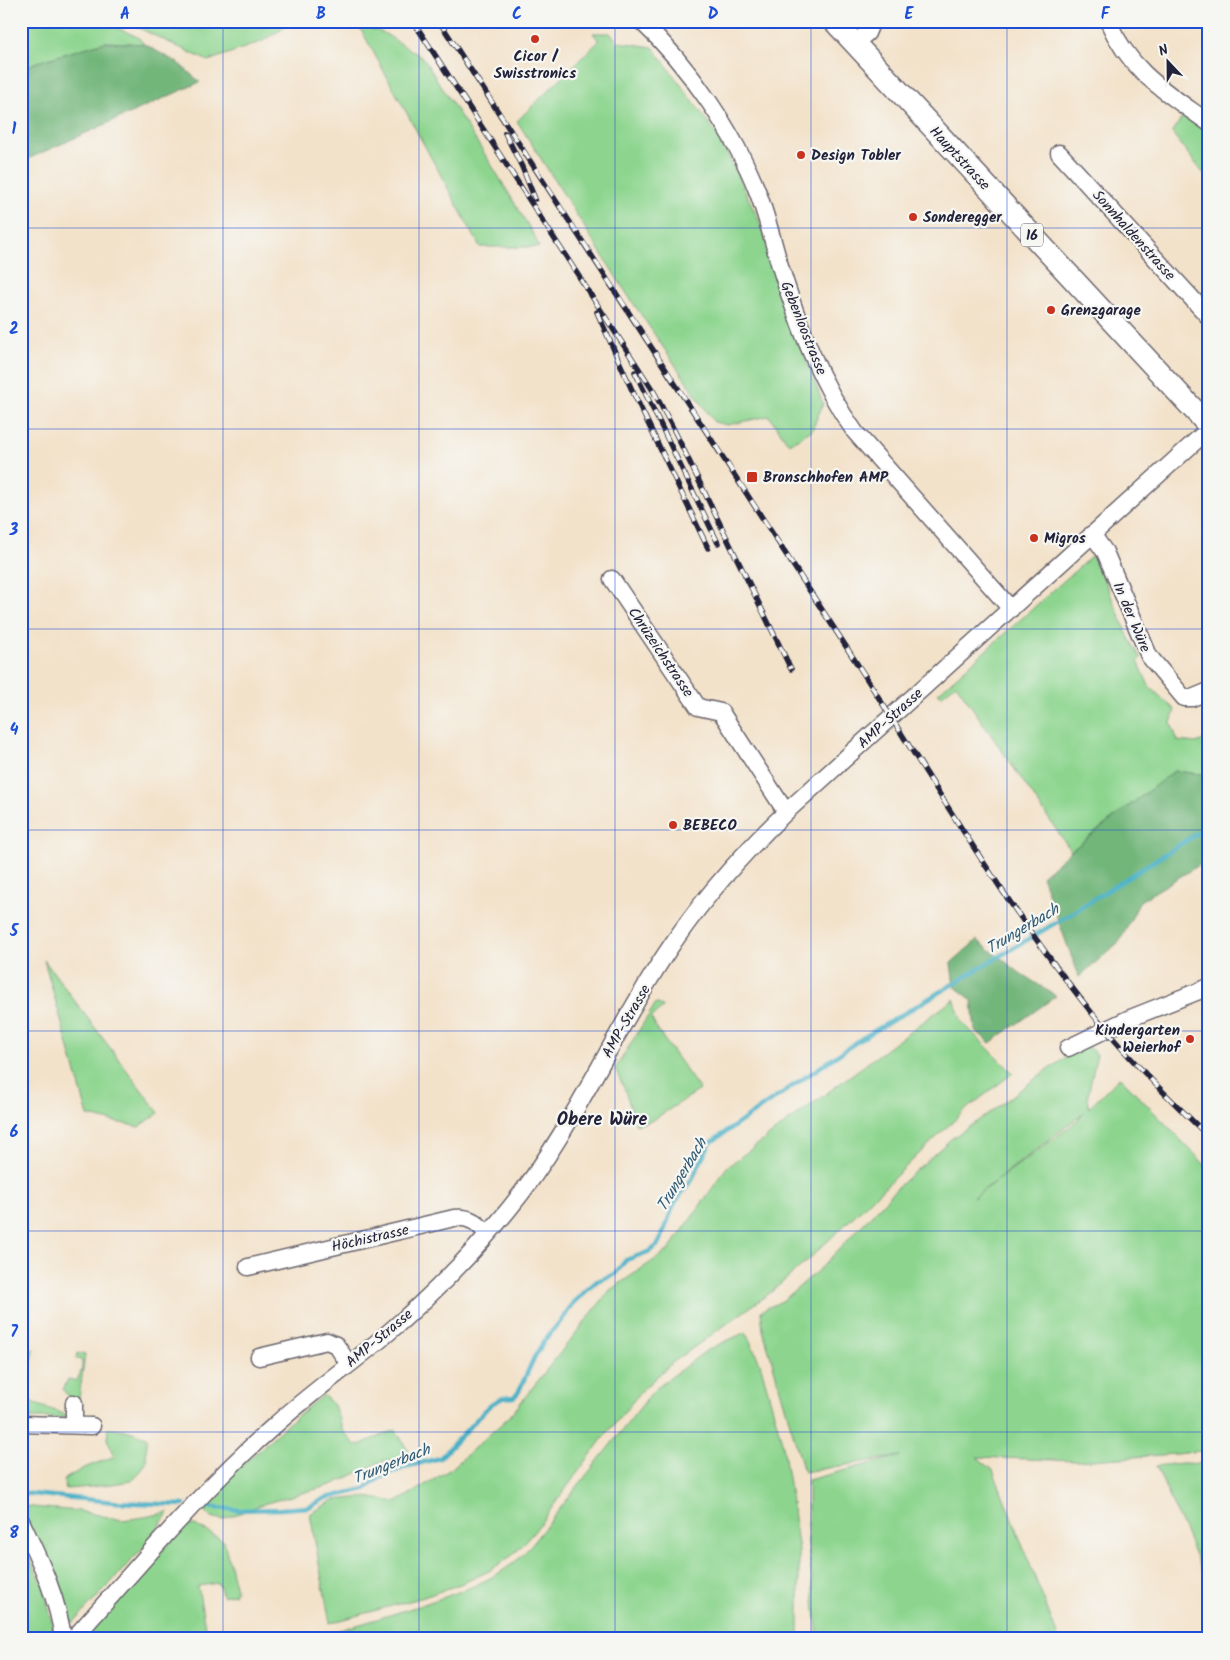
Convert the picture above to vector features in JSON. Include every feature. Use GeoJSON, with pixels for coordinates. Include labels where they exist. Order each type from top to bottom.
{"type":"FeatureCollection","features":[{"type":"Feature","properties":{"kind":"main road","name":"Hauptstrasse"},"geometry":{"type":"LineString","coordinates":[[834,21],[1209,427]]}},
{"type":"Feature","properties":{"kind":"street","name":"Gebenloostrasse"},"geometry":{"type":"LineString","coordinates":[[641,21],[662,41],[702,92],[736,145],[758,193],[799,321],[818,367],[841,412],[855,432],[1011,610]]}},
{"type":"Feature","properties":{"kind":"street"},"geometry":{"type":"LineString","coordinates":[[854,44],[867,33],[872,21]]}},
{"type":"Feature","properties":{"kind":"street"},"geometry":{"type":"LineString","coordinates":[[1108,21],[1120,46],[1147,78],[1209,122]]}},
{"type":"Feature","properties":{"kind":"street","name":"Sonnhaldenstrasse"},"geometry":{"type":"LineString","coordinates":[[1059,153],[1209,317]]}},
{"type":"Feature","properties":{"kind":"street","name":"AMP-Strasse"},"geometry":{"type":"LineString","coordinates":[[73,1639],[229,1467],[273,1426],[381,1339],[443,1283],[488,1234],[523,1192],[559,1138],[645,986],[681,932],[739,859],[786,812],[1011,610],[1209,427]]}},
{"type":"Feature","properties":{"kind":"street","name":"In der Würe"},"geometry":{"type":"LineString","coordinates":[[1092,534],[1104,552],[1149,656],[1184,698],[1192,698],[1209,691]]}},
{"type":"Feature","properties":{"kind":"street","name":"Chrüzeichstrasse"},"geometry":{"type":"LineString","coordinates":[[612,579],[698,707],[721,712],[786,812]]}},
{"type":"Feature","properties":{"kind":"street"},"geometry":{"type":"LineString","coordinates":[[1068,1048],[1128,1019],[1209,987]]}},
{"type":"Feature","properties":{"kind":"street","name":"Höchistrasse"},"geometry":{"type":"LineString","coordinates":[[248,1267],[454,1218],[470,1218],[488,1234]]}},
{"type":"Feature","properties":{"kind":"street"},"geometry":{"type":"LineString","coordinates":[[259,1357],[327,1341],[336,1346],[349,1364]]}},
{"type":"Feature","properties":{"kind":"street"},"geometry":{"type":"LineString","coordinates":[[74,1402],[74,1425]]}},
{"type":"Feature","properties":{"kind":"street"},"geometry":{"type":"LineString","coordinates":[[21,1424],[92,1426]]}},
{"type":"Feature","properties":{"kind":"street"},"geometry":{"type":"LineString","coordinates":[[21,1521],[50,1583],[61,1623],[63,1639]]}},
{"type":"Feature","properties":{"kind":"green space"},"geometry":{"type":"Polygon","coordinates":[[[21,21],[102,21],[138,37],[144,44],[105,42],[34,63],[21,72],[21,21]]]}},
{"type":"Feature","properties":{"kind":"green space"},"geometry":{"type":"Polygon","coordinates":[[[124,21],[295,21],[261,42],[208,61],[124,21]]]}},
{"type":"Feature","properties":{"kind":"green space"},"geometry":{"type":"Polygon","coordinates":[[[358,24],[384,33],[423,58],[491,164],[535,237],[539,247],[480,247],[358,24]]]}},
{"type":"Feature","properties":{"kind":"green space"},"geometry":{"type":"Polygon","coordinates":[[[593,33],[610,33],[618,42],[653,47],[719,137],[759,220],[798,337],[823,404],[812,430],[789,444],[769,416],[727,425],[714,422],[627,294],[517,121],[599,41],[593,33]]]}},
{"type":"Feature","properties":{"kind":"green space"},"geometry":{"type":"Polygon","coordinates":[[[105,42],[144,44],[178,63],[200,82],[21,162],[21,72],[34,63],[105,42]]]}},
{"type":"Feature","properties":{"kind":"green space"},"geometry":{"type":"Polygon","coordinates":[[[1188,108],[1209,126],[1209,170],[1203,173],[1172,133],[1188,108]]]}},
{"type":"Feature","properties":{"kind":"green space"},"geometry":{"type":"Polygon","coordinates":[[[1095,553],[1104,565],[1100,570],[1129,638],[1141,658],[1138,661],[1149,686],[1175,710],[1171,723],[1178,741],[1196,743],[1209,738],[1209,775],[1174,771],[1071,851],[956,684],[941,696],[938,693],[1095,553]]]}},
{"type":"Feature","properties":{"kind":"green space"},"geometry":{"type":"Polygon","coordinates":[[[1174,771],[1209,775],[1209,859],[1140,901],[1120,941],[1079,977],[1042,876],[1071,851],[1174,771]]]}},
{"type":"Feature","properties":{"kind":"green space"},"geometry":{"type":"Polygon","coordinates":[[[977,940],[1020,973],[1056,996],[990,1043],[975,1030],[972,1000],[954,986],[951,963],[977,940]]]}},
{"type":"Feature","properties":{"kind":"green space"},"geometry":{"type":"Polygon","coordinates":[[[44,960],[159,1113],[139,1127],[88,1116],[44,960]]]}},
{"type":"Feature","properties":{"kind":"green space"},"geometry":{"type":"Polygon","coordinates":[[[954,999],[962,1022],[1013,1073],[964,1111],[806,1262],[770,1293],[672,1363],[643,1389],[603,1438],[534,1532],[514,1554],[489,1571],[463,1583],[424,1597],[330,1623],[310,1514],[334,1500],[365,1497],[397,1502],[451,1469],[510,1416],[610,1290],[669,1250],[727,1167],[954,999]]]}},
{"type":"Feature","properties":{"kind":"green space"},"geometry":{"type":"Polygon","coordinates":[[[656,1003],[664,1007],[651,1018],[658,1031],[700,1090],[651,1121],[636,1125],[625,1090],[615,1069],[656,1003]]]}},
{"type":"Feature","properties":{"kind":"green space"},"geometry":{"type":"Polygon","coordinates":[[[1085,1045],[1097,1054],[1088,1095],[1089,1108],[1120,1077],[1209,1169],[1209,1450],[1077,1461],[977,1457],[993,1470],[1059,1639],[818,1639],[808,1543],[808,1480],[900,1456],[804,1472],[763,1330],[761,1311],[784,1300],[823,1266],[902,1183],[952,1138],[991,1112],[1044,1072],[1085,1045]],[[1085,1112],[973,1198],[1072,1125],[1085,1112]]]}},
{"type":"Feature","properties":{"kind":"green space"},"geometry":{"type":"Polygon","coordinates":[[[746,1332],[760,1363],[783,1445],[799,1551],[799,1639],[308,1639],[460,1592],[486,1580],[511,1565],[523,1555],[654,1390],[707,1350],[746,1332]]]}},
{"type":"Feature","properties":{"kind":"green space"},"geometry":{"type":"Polygon","coordinates":[[[33,1349],[35,1350],[27,1374],[22,1371],[21,1373],[21,1361],[33,1349]]]}},
{"type":"Feature","properties":{"kind":"green space"},"geometry":{"type":"Polygon","coordinates":[[[77,1353],[85,1355],[79,1398],[70,1398],[63,1390],[68,1379],[77,1381],[82,1368],[82,1361],[76,1358],[77,1353]]]}},
{"type":"Feature","properties":{"kind":"green space"},"geometry":{"type":"Polygon","coordinates":[[[323,1395],[334,1405],[343,1431],[356,1446],[396,1430],[410,1454],[395,1462],[383,1461],[334,1484],[263,1504],[222,1520],[209,1516],[199,1504],[292,1420],[323,1395]]]}},
{"type":"Feature","properties":{"kind":"green space"},"geometry":{"type":"Polygon","coordinates":[[[21,1397],[63,1414],[67,1418],[21,1418],[21,1397]]]}},
{"type":"Feature","properties":{"kind":"green space"},"geometry":{"type":"Polygon","coordinates":[[[108,1428],[126,1430],[147,1437],[146,1463],[140,1473],[132,1481],[66,1489],[63,1480],[84,1468],[115,1456],[107,1439],[108,1428]]]}},
{"type":"Feature","properties":{"kind":"green space"},"geometry":{"type":"Polygon","coordinates":[[[1182,1463],[1209,1464],[1209,1587],[1156,1466],[1182,1463]]]}},
{"type":"Feature","properties":{"kind":"green space"},"geometry":{"type":"Polygon","coordinates":[[[21,1506],[79,1511],[122,1520],[169,1512],[145,1546],[74,1622],[68,1620],[64,1614],[21,1506]]]}},
{"type":"Feature","properties":{"kind":"green space"},"geometry":{"type":"Polygon","coordinates":[[[195,1525],[224,1541],[236,1590],[234,1594],[223,1596],[218,1583],[198,1586],[207,1639],[87,1639],[89,1633],[184,1526],[195,1525]]]}},
{"type":"Feature","properties":{"kind":"green space"},"geometry":{"type":"Polygon","coordinates":[[[21,1543],[43,1584],[56,1639],[21,1639],[21,1543]]]}},
{"type":"Feature","properties":{"kind":"waterway","name":"Trungerbach"},"geometry":{"type":"LineString","coordinates":[[206,1507],[239,1510],[309,1507],[326,1498],[365,1489],[378,1479],[409,1466],[440,1458],[491,1404],[503,1398],[514,1397],[518,1393],[544,1341],[572,1304],[597,1281],[615,1274],[626,1260],[648,1252],[657,1246],[674,1204],[692,1179],[710,1143],[861,1039],[1072,913],[1209,826]]}},
{"type":"Feature","properties":{"kind":"waterway","name":"Trungerbach"},"geometry":{"type":"LineString","coordinates":[[21,1493],[114,1502],[184,1505]]}},
{"type":"Feature","properties":{"kind":"railway"},"geometry":{"type":"LineString","coordinates":[[413,21],[654,392],[791,669]]}},
{"type":"Feature","properties":{"kind":"railway"},"geometry":{"type":"LineString","coordinates":[[439,21],[845,645],[969,841],[1034,937],[1117,1043],[1142,1071],[1209,1137]]}},
{"type":"Feature","properties":{"kind":"railway"},"geometry":{"type":"LineString","coordinates":[[505,133],[535,199]]}},
{"type":"Feature","properties":{"kind":"railway"},"geometry":{"type":"LineString","coordinates":[[597,312],[632,390],[708,548]]}},
{"type":"Feature","properties":{"kind":"railway"},"geometry":{"type":"LineString","coordinates":[[635,372],[718,543]]}},
{"type":"Feature","properties":{"kind":"place","name":"Cicor / Swisstronics"},"geometry":{"type":"Point","coordinates":[535,39]}},
{"type":"Feature","properties":{"kind":"place","name":"Design Tobler"},"geometry":{"type":"Point","coordinates":[801,155]}},
{"type":"Feature","properties":{"kind":"place","name":"Sonderegger"},"geometry":{"type":"Point","coordinates":[913,217]}},
{"type":"Feature","properties":{"kind":"place","name":"Grenzgarage"},"geometry":{"type":"Point","coordinates":[1051,310]}},
{"type":"Feature","properties":{"kind":"place","name":"Bronschhofen AMP"},"geometry":{"type":"Point","coordinates":[752,477]}},
{"type":"Feature","properties":{"kind":"place","name":"Migros"},"geometry":{"type":"Point","coordinates":[1034,538]}},
{"type":"Feature","properties":{"kind":"place","name":"BEBECO"},"geometry":{"type":"Point","coordinates":[673,825]}},
{"type":"Feature","properties":{"kind":"place","name":"Kindergarten Weierhof"},"geometry":{"type":"Point","coordinates":[1190,1039]}},
{"type":"Feature","properties":{"kind":"district","name":"Obere Würe"},"geometry":{"type":"Point","coordinates":[602,1119]}}]}
